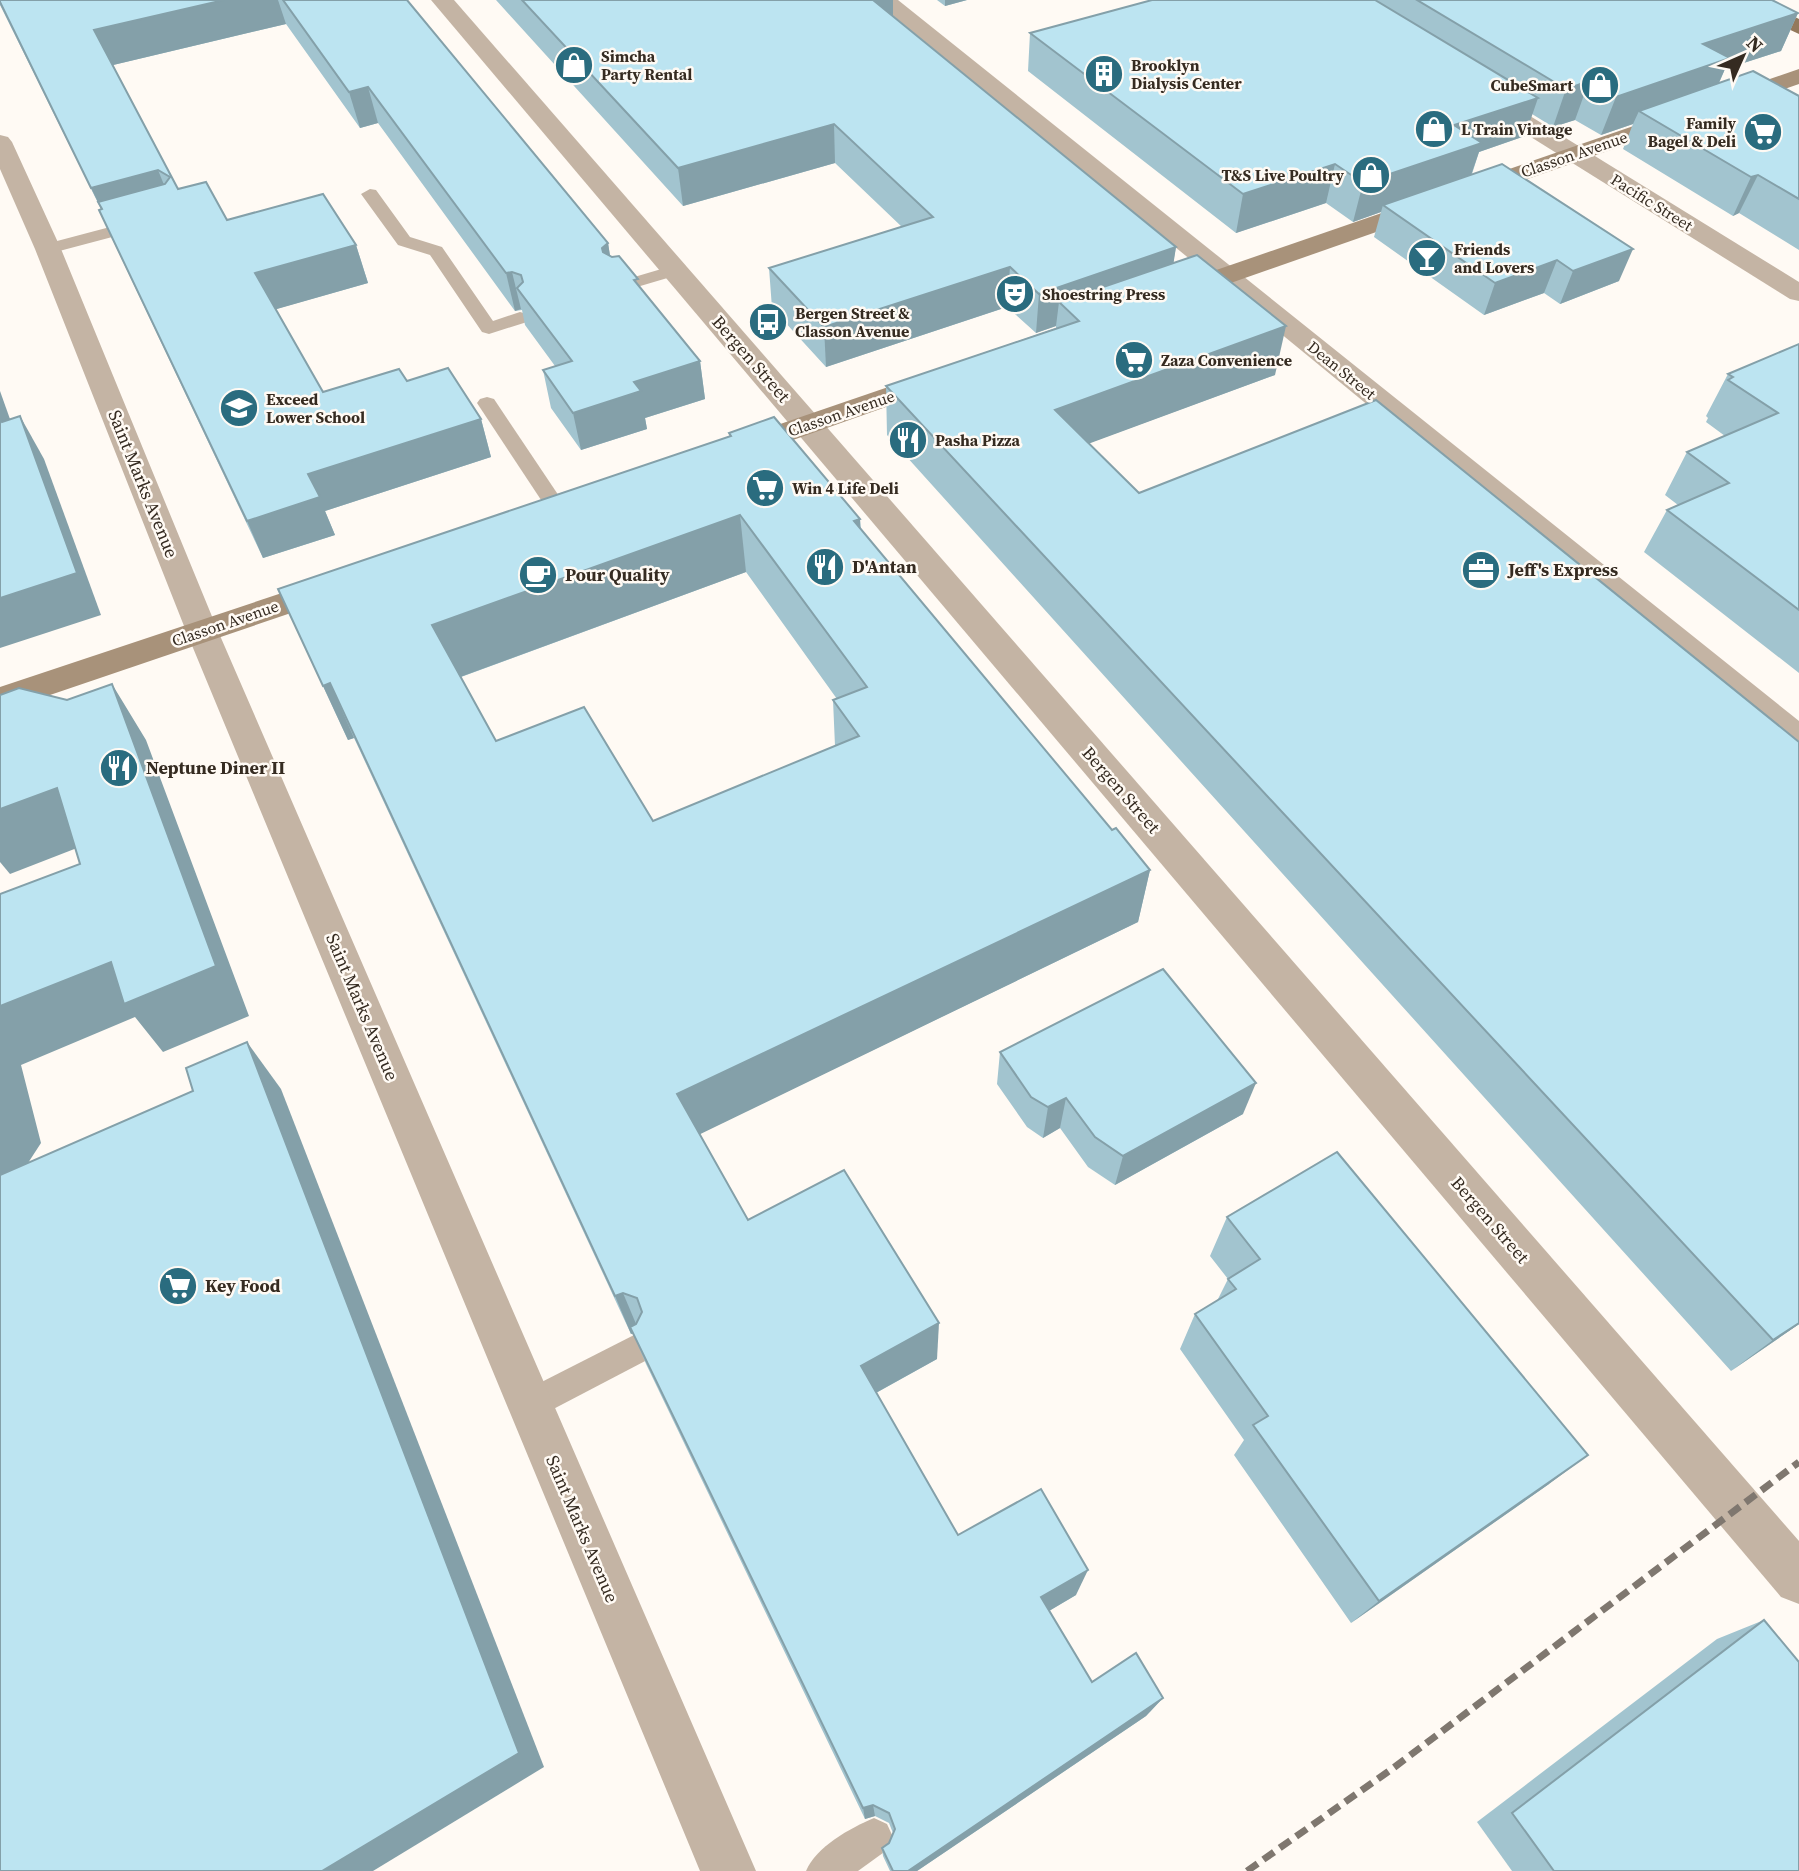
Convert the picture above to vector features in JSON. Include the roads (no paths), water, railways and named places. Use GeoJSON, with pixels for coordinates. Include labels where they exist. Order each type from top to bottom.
{"type":"FeatureCollection","features":[{"type":"Feature","properties":{"kind":"main road"},"geometry":{"type":"LineString","coordinates":[[1745,0],[1799,27]]}},
{"type":"Feature","properties":{"kind":"street","name":"Bergen Street"},"geometry":{"type":"LineString","coordinates":[[442,0],[1799,1579]]}},
{"type":"Feature","properties":{"kind":"street","name":"Dean Street"},"geometry":{"type":"LineString","coordinates":[[885,0],[1799,740]]}},
{"type":"Feature","properties":{"kind":"street","name":"Classon Avenue"},"geometry":{"type":"LineString","coordinates":[[1155,301],[1575,154],[1795,81]]}},
{"type":"Feature","properties":{"kind":"street","name":"Pacific Street"},"geometry":{"type":"LineString","coordinates":[[1465,86],[1799,293]]}},
{"type":"Feature","properties":{"kind":"street","name":"Saint Marks Avenue"},"geometry":{"type":"LineString","coordinates":[[0,142],[48,249],[202,631],[727,1871]]}},
{"type":"Feature","properties":{"kind":"street","name":"Classon Avenue"},"geometry":{"type":"LineString","coordinates":[[714,457],[963,370]]}},
{"type":"Feature","properties":{"kind":"street","name":"Classon Avenue"},"geometry":{"type":"LineString","coordinates":[[0,700],[360,578]]}},
{"type":"Feature","properties":{"kind":"lane"},"geometry":{"type":"LineString","coordinates":[[370,194],[404,242],[436,251],[489,328],[520,318]]}},
{"type":"Feature","properties":{"kind":"lane"},"geometry":{"type":"LineString","coordinates":[[48,249],[161,219]]}},
{"type":"Feature","properties":{"kind":"lane"},"geometry":{"type":"LineString","coordinates":[[620,287],[675,270]]}},
{"type":"Feature","properties":{"kind":"lane"},"geometry":{"type":"LineString","coordinates":[[487,403],[558,510]]}},
{"type":"Feature","properties":{"kind":"lane"},"geometry":{"type":"LineString","coordinates":[[529,1405],[638,1348]]}},
{"type":"Feature","properties":{"kind":"lane"},"geometry":{"type":"LineString","coordinates":[[825,1871],[874,1837]]}},
{"type":"Feature","properties":{"kind":"railway"},"geometry":{"type":"LineString","coordinates":[[1247,1871],[1392,1769],[1799,1462]]}},
{"type":"Feature","properties":{"kind":"place","name":"Simcha Party Rental"},"geometry":{"type":"Point","coordinates":[574,65]}},
{"type":"Feature","properties":{"kind":"place","name":"Brooklyn Dialysis Center"},"geometry":{"type":"Point","coordinates":[1104,74]}},
{"type":"Feature","properties":{"kind":"place","name":"CubeSmart"},"geometry":{"type":"Point","coordinates":[1600,85]}},
{"type":"Feature","properties":{"kind":"place","name":"L Train Vintage"},"geometry":{"type":"Point","coordinates":[1434,129]}},
{"type":"Feature","properties":{"kind":"place","name":"Family Bagel & Deli"},"geometry":{"type":"Point","coordinates":[1763,132]}},
{"type":"Feature","properties":{"kind":"place","name":"T&S Live Poultry"},"geometry":{"type":"Point","coordinates":[1371,175]}},
{"type":"Feature","properties":{"kind":"place","name":"Friends and Lovers"},"geometry":{"type":"Point","coordinates":[1427,258]}},
{"type":"Feature","properties":{"kind":"place","name":"Shoestring Press"},"geometry":{"type":"Point","coordinates":[1015,294]}},
{"type":"Feature","properties":{"kind":"place","name":"Bergen Street & Classon Avenue"},"geometry":{"type":"Point","coordinates":[768,322]}},
{"type":"Feature","properties":{"kind":"place","name":"Zaza Convenience"},"geometry":{"type":"Point","coordinates":[1134,360]}},
{"type":"Feature","properties":{"kind":"place","name":"Exceed Lower School"},"geometry":{"type":"Point","coordinates":[239,408]}},
{"type":"Feature","properties":{"kind":"place","name":"Pasha Pizza"},"geometry":{"type":"Point","coordinates":[908,440]}},
{"type":"Feature","properties":{"kind":"place","name":"Win 4 Life Deli"},"geometry":{"type":"Point","coordinates":[765,488]}},
{"type":"Feature","properties":{"kind":"place","name":"D'Antan"},"geometry":{"type":"Point","coordinates":[825,567]}},
{"type":"Feature","properties":{"kind":"place","name":"Jeff's Express"},"geometry":{"type":"Point","coordinates":[1481,570]}},
{"type":"Feature","properties":{"kind":"place","name":"Pour Quality"},"geometry":{"type":"Point","coordinates":[538,575]}},
{"type":"Feature","properties":{"kind":"place","name":"Neptune Diner II"},"geometry":{"type":"Point","coordinates":[119,768]}},
{"type":"Feature","properties":{"kind":"place","name":"Key Food"},"geometry":{"type":"Point","coordinates":[178,1286]}}]}
